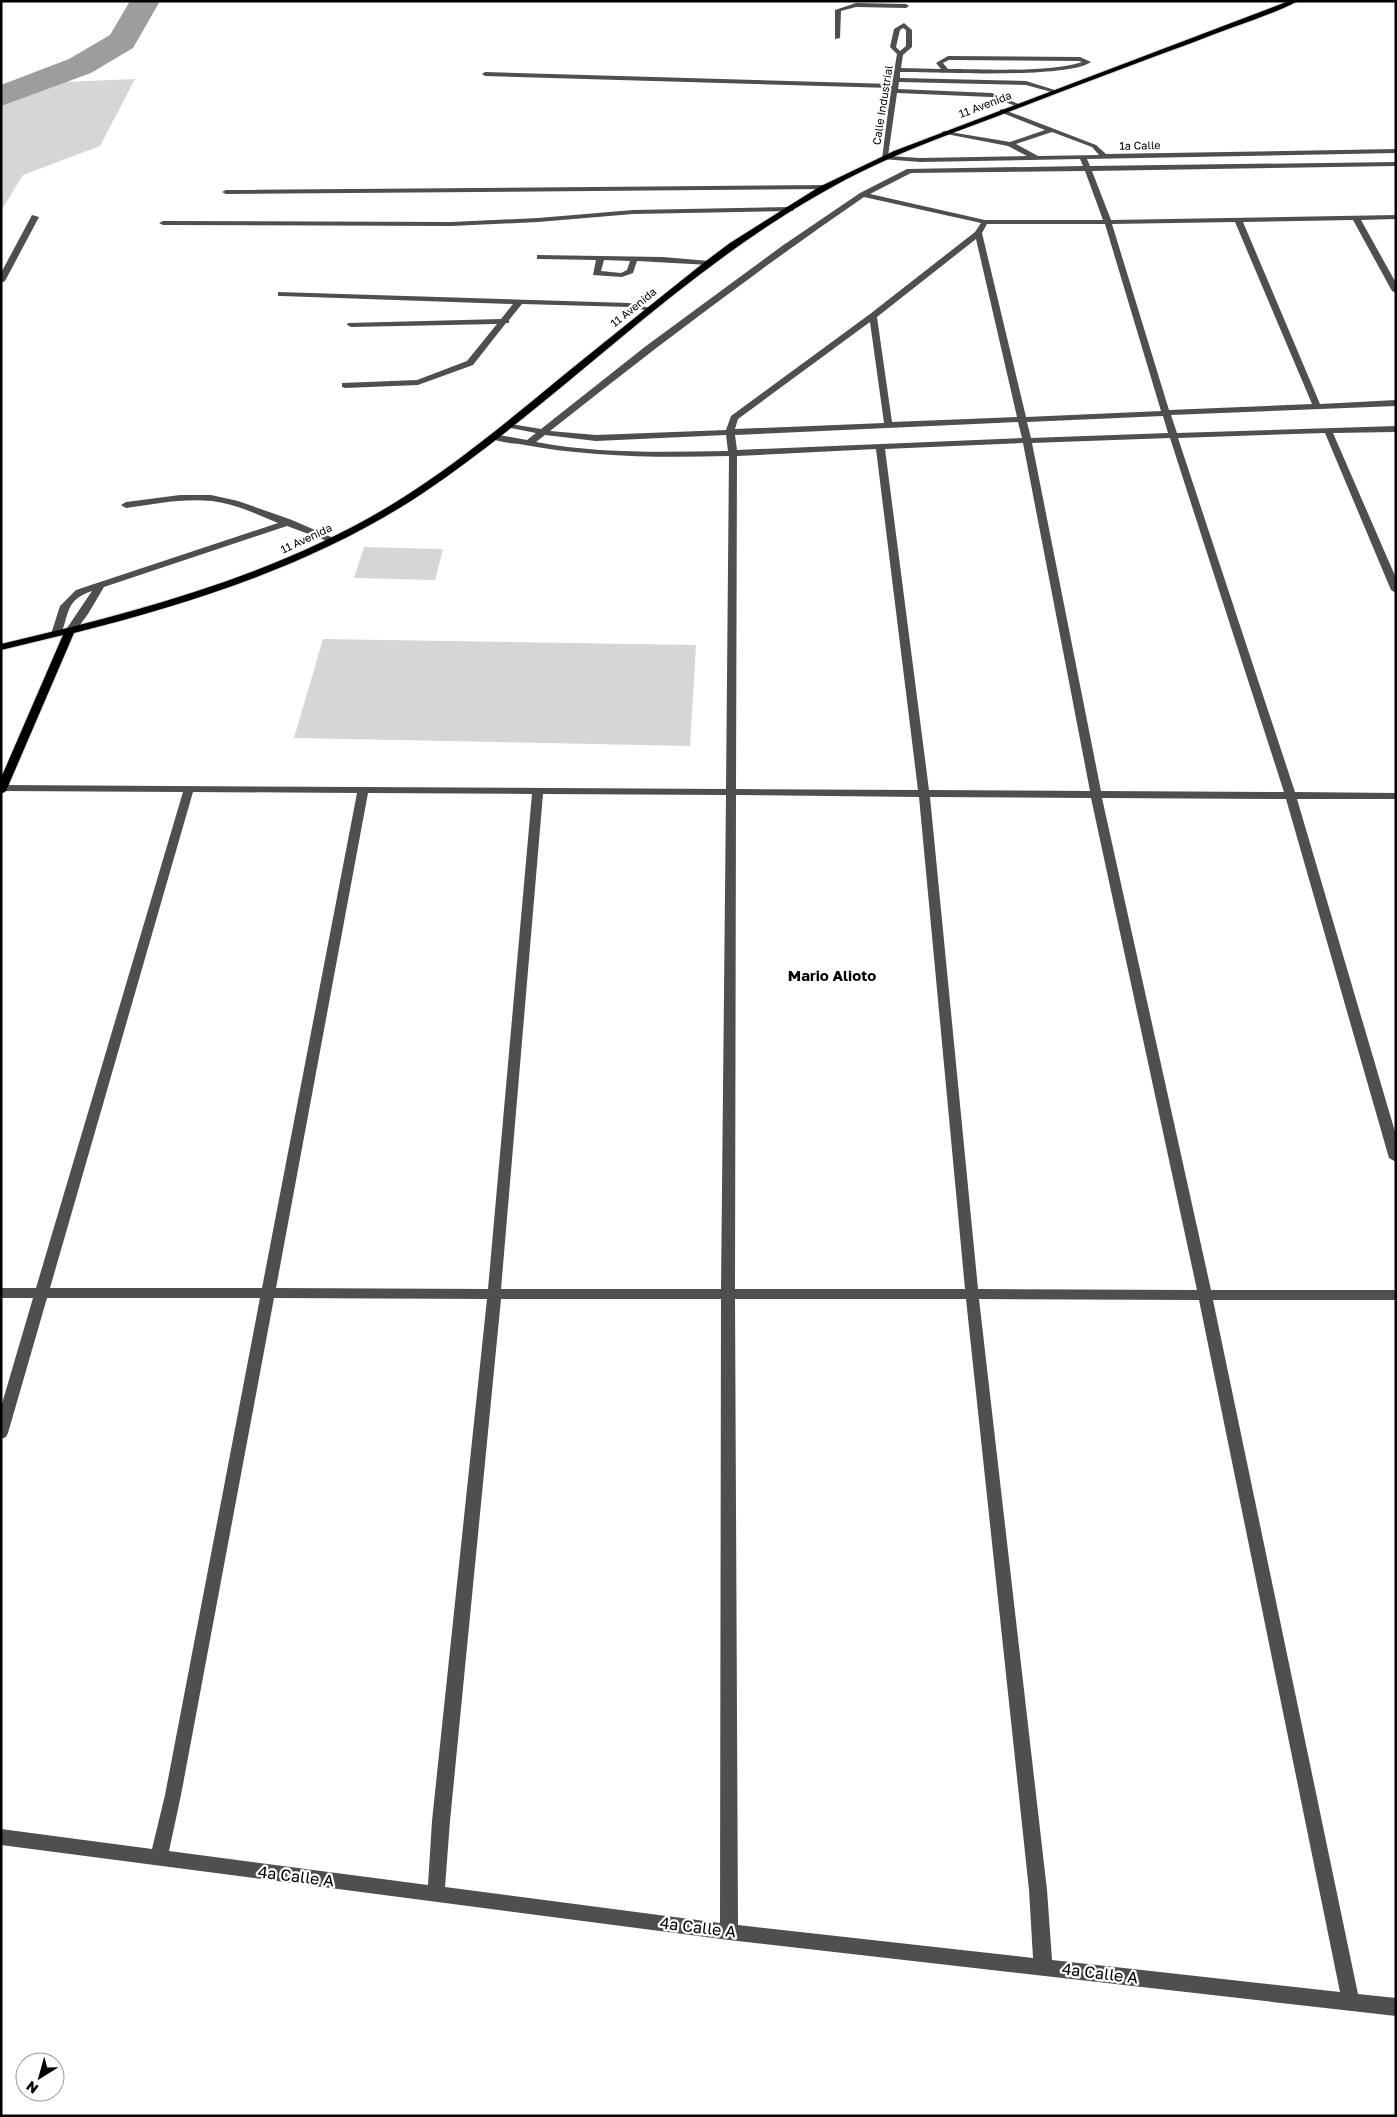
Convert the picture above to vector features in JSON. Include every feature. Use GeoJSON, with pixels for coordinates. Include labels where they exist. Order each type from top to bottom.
{"type":"FeatureCollection","features":[{"type":"Feature","properties":{"kind":"main road","name":"11 Avenida"},"geometry":{"type":"LineString","coordinates":[[1,647],[70,631],[205,592],[277,566],[333,540],[397,505],[449,471],[494,437],[650,309],[733,245],[826,187],[884,158],[944,134],[1295,1]]}},
{"type":"Feature","properties":{"kind":"main road"},"geometry":{"type":"LineString","coordinates":[[2,789],[70,631]]}},
{"type":"Feature","properties":{"kind":"street"},"geometry":{"type":"LineString","coordinates":[[837,38],[838,10],[856,5],[906,4]]}},
{"type":"Feature","properties":{"kind":"street","name":"Calle Industrial"},"geometry":{"type":"LineString","coordinates":[[904,25],[906,4]]}},
{"type":"Feature","properties":{"kind":"street","name":"Calle Industrial"},"geometry":{"type":"LineString","coordinates":[[884,158],[900,54],[909,47],[909,30],[904,25]]}},
{"type":"Feature","properties":{"kind":"street","name":"Calle Industrial"},"geometry":{"type":"LineString","coordinates":[[900,54],[893,47],[897,29],[904,25]]}},
{"type":"Feature","properties":{"kind":"street"},"geometry":{"type":"LineString","coordinates":[[898,70],[946,70],[1062,69],[1088,62],[1070,58],[948,58],[939,63],[946,70]]}},
{"type":"Feature","properties":{"kind":"street"},"geometry":{"type":"LineString","coordinates":[[485,74],[896,86],[992,95],[1018,105]]}},
{"type":"Feature","properties":{"kind":"street"},"geometry":{"type":"LineString","coordinates":[[896,86],[933,81],[987,84],[998,82],[1026,83],[1055,91]]}},
{"type":"Feature","properties":{"kind":"street"},"geometry":{"type":"LineString","coordinates":[[1002,111],[1094,146],[1105,157]]}},
{"type":"Feature","properties":{"kind":"street"},"geometry":{"type":"LineString","coordinates":[[1010,144],[1052,130]]}},
{"type":"Feature","properties":{"kind":"street"},"geometry":{"type":"LineString","coordinates":[[944,134],[1010,144],[1037,158]]}},
{"type":"Feature","properties":{"kind":"street","name":"1a Calle"},"geometry":{"type":"LineString","coordinates":[[884,158],[920,160],[1396,151]]}},
{"type":"Feature","properties":{"kind":"street"},"geometry":{"type":"LineString","coordinates":[[1083,157],[1108,222],[1166,413],[1290,795],[1396,1158]]}},
{"type":"Feature","properties":{"kind":"street"},"geometry":{"type":"LineString","coordinates":[[528,444],[649,348],[785,248],[864,195],[910,171],[926,169],[1087,170],[1396,164]]}},
{"type":"Feature","properties":{"kind":"street"},"geometry":{"type":"LineString","coordinates":[[226,192],[826,187]]}},
{"type":"Feature","properties":{"kind":"street"},"geometry":{"type":"LineString","coordinates":[[864,195],[981,228],[1108,222],[1396,217]]}},
{"type":"Feature","properties":{"kind":"street"},"geometry":{"type":"LineString","coordinates":[[163,223],[451,224],[538,220],[633,212],[790,209]]}},
{"type":"Feature","properties":{"kind":"street"},"geometry":{"type":"LineString","coordinates":[[1,281],[35,217]]}},
{"type":"Feature","properties":{"kind":"street"},"geometry":{"type":"LineString","coordinates":[[1356,218],[1396,291]]}},
{"type":"Feature","properties":{"kind":"street"},"geometry":{"type":"LineString","coordinates":[[1238,220],[1316,406]]}},
{"type":"Feature","properties":{"kind":"street"},"geometry":{"type":"LineString","coordinates":[[729,1932],[728,1294],[733,454],[730,431],[734,418],[873,316],[981,228]]}},
{"type":"Feature","properties":{"kind":"street"},"geometry":{"type":"LineString","coordinates":[[981,228],[1027,441],[1096,794],[1205,1295],[1351,2002]]}},
{"type":"Feature","properties":{"kind":"street"},"geometry":{"type":"LineString","coordinates":[[540,257],[634,259],[709,264]]}},
{"type":"Feature","properties":{"kind":"street"},"geometry":{"type":"LineString","coordinates":[[601,258],[596,272],[622,275],[630,272],[634,259]]}},
{"type":"Feature","properties":{"kind":"street"},"geometry":{"type":"LineString","coordinates":[[281,294],[629,306],[650,309]]}},
{"type":"Feature","properties":{"kind":"street"},"geometry":{"type":"LineString","coordinates":[[345,385],[418,382],[470,363],[519,302]]}},
{"type":"Feature","properties":{"kind":"street"},"geometry":{"type":"LineString","coordinates":[[873,316],[888,424]]}},
{"type":"Feature","properties":{"kind":"street"},"geometry":{"type":"LineString","coordinates":[[351,325],[506,320]]}},
{"type":"Feature","properties":{"kind":"street"},"geometry":{"type":"LineString","coordinates":[[508,425],[542,432],[596,438],[1396,403]]}},
{"type":"Feature","properties":{"kind":"street"},"geometry":{"type":"LineString","coordinates":[[494,437],[528,444],[604,453],[733,454],[880,446],[1396,429]]}},
{"type":"Feature","properties":{"kind":"street"},"geometry":{"type":"LineString","coordinates":[[1328,430],[1396,590]]}},
{"type":"Feature","properties":{"kind":"street"},"geometry":{"type":"LineString","coordinates":[[880,446],[924,793],[972,1295],[1038,1890],[1043,1966]]}},
{"type":"Feature","properties":{"kind":"street"},"geometry":{"type":"LineString","coordinates":[[126,505],[180,498],[211,498],[235,503],[333,540]]}},
{"type":"Feature","properties":{"kind":"street"},"geometry":{"type":"LineString","coordinates":[[56,634],[63,606],[69,598],[100,585],[289,522]]}},
{"type":"Feature","properties":{"kind":"street"},"geometry":{"type":"LineString","coordinates":[[70,631],[83,614],[100,585]]}},
{"type":"Feature","properties":{"kind":"street"},"geometry":{"type":"LineString","coordinates":[[2,789],[1396,796]]}},
{"type":"Feature","properties":{"kind":"street"},"geometry":{"type":"LineString","coordinates":[[1,1433],[188,789]]}},
{"type":"Feature","properties":{"kind":"street"},"geometry":{"type":"LineString","coordinates":[[159,1858],[175,1786],[363,790]]}},
{"type":"Feature","properties":{"kind":"street"},"geometry":{"type":"LineString","coordinates":[[436,1894],[494,1294],[538,791]]}},
{"type":"Feature","properties":{"kind":"street"},"geometry":{"type":"LineString","coordinates":[[1,1294],[1396,1295]]}},
{"type":"Feature","properties":{"kind":"street","name":"4a Calle A"},"geometry":{"type":"LineString","coordinates":[[1,1837],[729,1932],[1396,2007]]}},
{"type":"Feature","properties":{"kind":"shaded area"},"geometry":{"type":"Polygon","coordinates":[[[135,79],[100,146],[23,175],[1,211],[1,104],[64,82],[135,79]]]}},
{"type":"Feature","properties":{"kind":"shaded area"},"geometry":{"type":"Polygon","coordinates":[[[364,547],[443,549],[435,580],[354,578],[364,547]]]}},
{"type":"Feature","properties":{"kind":"shaded area"},"geometry":{"type":"Polygon","coordinates":[[[323,639],[696,645],[690,746],[294,738],[323,639]]]}},
{"type":"Feature","properties":{"kind":"waterway"},"geometry":{"type":"LineString","coordinates":[[1,96],[80,66],[122,41],[145,1]]}},
{"type":"Feature","properties":{"kind":"district","name":"Mario Alioto"},"geometry":{"type":"Point","coordinates":[832,975]}}]}
